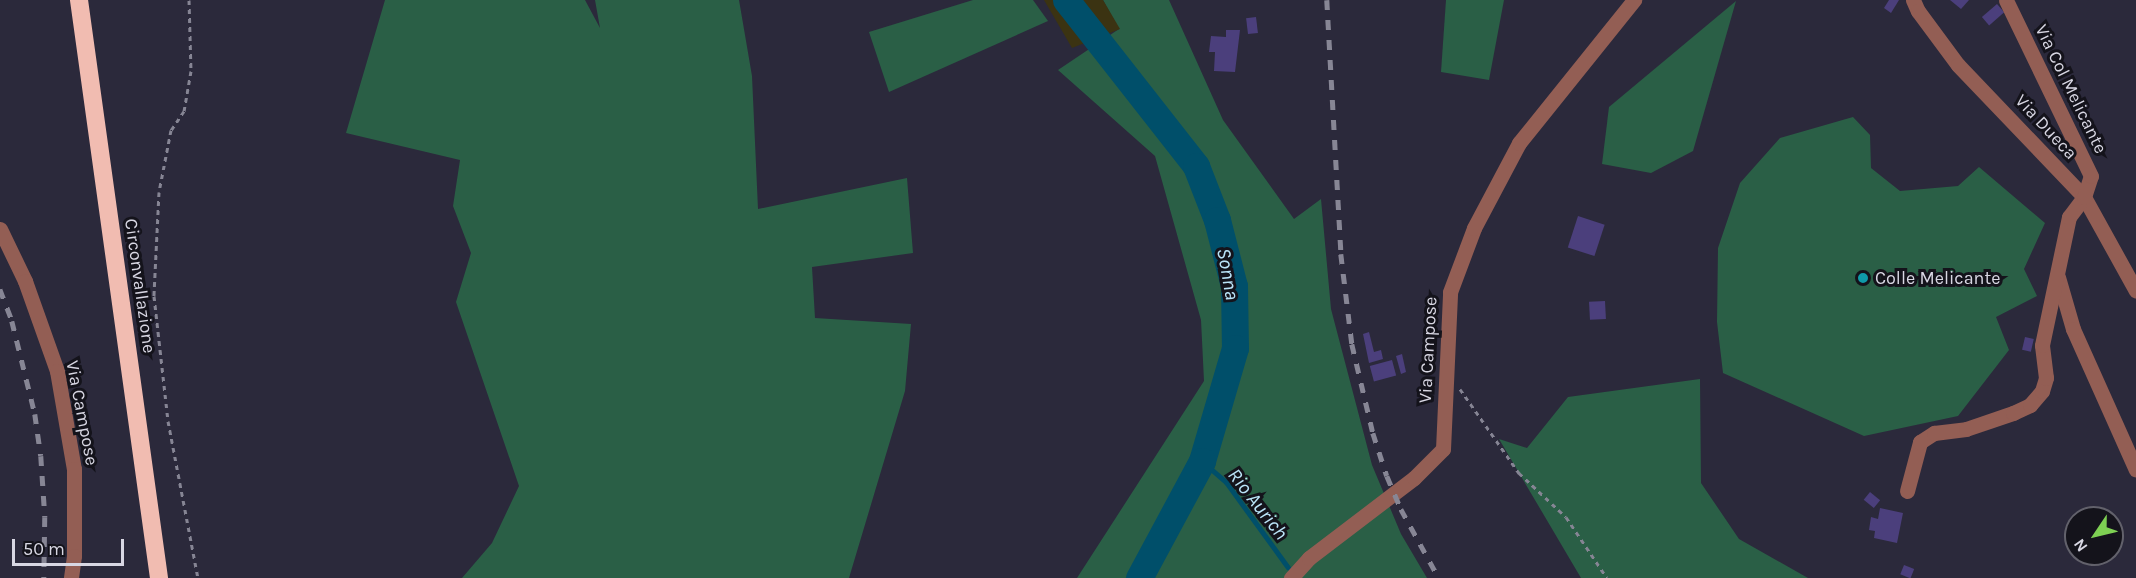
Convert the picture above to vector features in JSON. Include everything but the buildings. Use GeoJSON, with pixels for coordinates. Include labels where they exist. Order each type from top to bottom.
{"type":"FeatureCollection","features":[{"type":"Feature","properties":{"kind":"highway","name":"Circonvallazione"},"geometry":{"type":"LineString","coordinates":[[79,0],[159,578]]}},
{"type":"Feature","properties":{"kind":"street","name":"Via Campose"},"geometry":{"type":"LineString","coordinates":[[1291,578],[1309,558],[1414,478],[1443,449],[1450,292],[1474,228],[1519,143],[1634,0]]}},
{"type":"Feature","properties":{"kind":"street","name":"Via Dueca"},"geometry":{"type":"LineString","coordinates":[[1913,0],[1918,11],[1958,65],[2084,197],[2136,291]]}},
{"type":"Feature","properties":{"kind":"street","name":"Via Col Melicante"},"geometry":{"type":"LineString","coordinates":[[2006,0],[2086,161],[2091,176],[2084,197]]}},
{"type":"Feature","properties":{"kind":"street"},"geometry":{"type":"LineString","coordinates":[[1907,491],[1920,442],[1934,433],[1966,429],[2013,413],[2030,405],[2042,391],[2046,378],[2042,345],[2069,217],[2084,197]]}},
{"type":"Feature","properties":{"kind":"street","name":"Via Campose"},"geometry":{"type":"LineString","coordinates":[[0,229],[26,281],[57,371],[74,470],[74,556],[71,578]]}},
{"type":"Feature","properties":{"kind":"street"},"geometry":{"type":"LineString","coordinates":[[2057,274],[2073,329],[2136,470]]}},
{"type":"Feature","properties":{"kind":"path"},"geometry":{"type":"LineString","coordinates":[[189,0],[191,71],[184,111],[171,130],[159,192],[154,296],[168,421],[198,578]]}},
{"type":"Feature","properties":{"kind":"path"},"geometry":{"type":"LineString","coordinates":[[1447,372],[1519,473],[1566,517],[1607,578]]}},
{"type":"Feature","properties":{"kind":"green space"},"geometry":{"type":"Polygon","coordinates":[[[385,0],[585,0],[600,28],[595,0],[739,0],[752,76],[758,209],[907,178],[913,253],[812,267],[815,318],[911,324],[905,391],[849,578],[462,578],[492,543],[519,486],[456,302],[471,253],[453,206],[460,160],[346,133],[385,0]]]}},
{"type":"Feature","properties":{"kind":"green space"},"geometry":{"type":"Polygon","coordinates":[[[973,0],[1033,0],[1048,21],[889,92],[869,32],[973,0]]]}},
{"type":"Feature","properties":{"kind":"green space"},"geometry":{"type":"Polygon","coordinates":[[[1103,0],[1169,0],[1223,120],[1294,219],[1321,199],[1331,309],[1372,465],[1401,534],[1427,578],[1077,578],[1204,381],[1201,320],[1155,156],[1058,70],[1119,29],[1103,0]]]}},
{"type":"Feature","properties":{"kind":"green space"},"geometry":{"type":"Polygon","coordinates":[[[1446,0],[1504,0],[1489,80],[1441,72],[1446,0]]]}},
{"type":"Feature","properties":{"kind":"green space"},"geometry":{"type":"Polygon","coordinates":[[[1736,1],[1693,151],[1651,173],[1602,164],[1609,107],[1736,1]]]}},
{"type":"Feature","properties":{"kind":"green space"},"geometry":{"type":"Polygon","coordinates":[[[1853,117],[1870,135],[1871,168],[1900,191],[1958,186],[1979,167],[2045,223],[2024,269],[2037,296],[1996,317],[2009,350],[1958,416],[1864,436],[1723,373],[1717,322],[1718,248],[1740,183],[1780,138],[1853,117]]]}},
{"type":"Feature","properties":{"kind":"green space"},"geometry":{"type":"Polygon","coordinates":[[[1700,379],[1701,483],[1739,539],[1808,578],[1581,578],[1499,439],[1527,448],[1568,397],[1700,379]]]}},
{"type":"Feature","properties":{"kind":"sand"},"geometry":{"type":"Polygon","coordinates":[[[1044,0],[1103,0],[1120,29],[1072,48],[1044,0]]]}},
{"type":"Feature","properties":{"kind":"waterway","name":"Sonna"},"geometry":{"type":"LineString","coordinates":[[1066,0],[1196,166],[1217,220],[1234,286],[1235,348],[1202,461],[1139,578]]}},
{"type":"Feature","properties":{"kind":"waterway","name":"Rio Aurich"},"geometry":{"type":"LineString","coordinates":[[1202,461],[1227,483],[1288,567]]}},
{"type":"Feature","properties":{"kind":"railway"},"geometry":{"type":"LineString","coordinates":[[1327,0],[1341,254],[1352,344],[1373,433],[1387,476],[1401,509],[1439,578]]}},
{"type":"Feature","properties":{"kind":"railway"},"geometry":{"type":"LineString","coordinates":[[0,289],[12,321],[35,414],[41,456],[45,517],[44,578]]}},
{"type":"Feature","properties":{"kind":"place","name":"Colle Melicante"},"geometry":{"type":"Point","coordinates":[1863,278]}}]}
